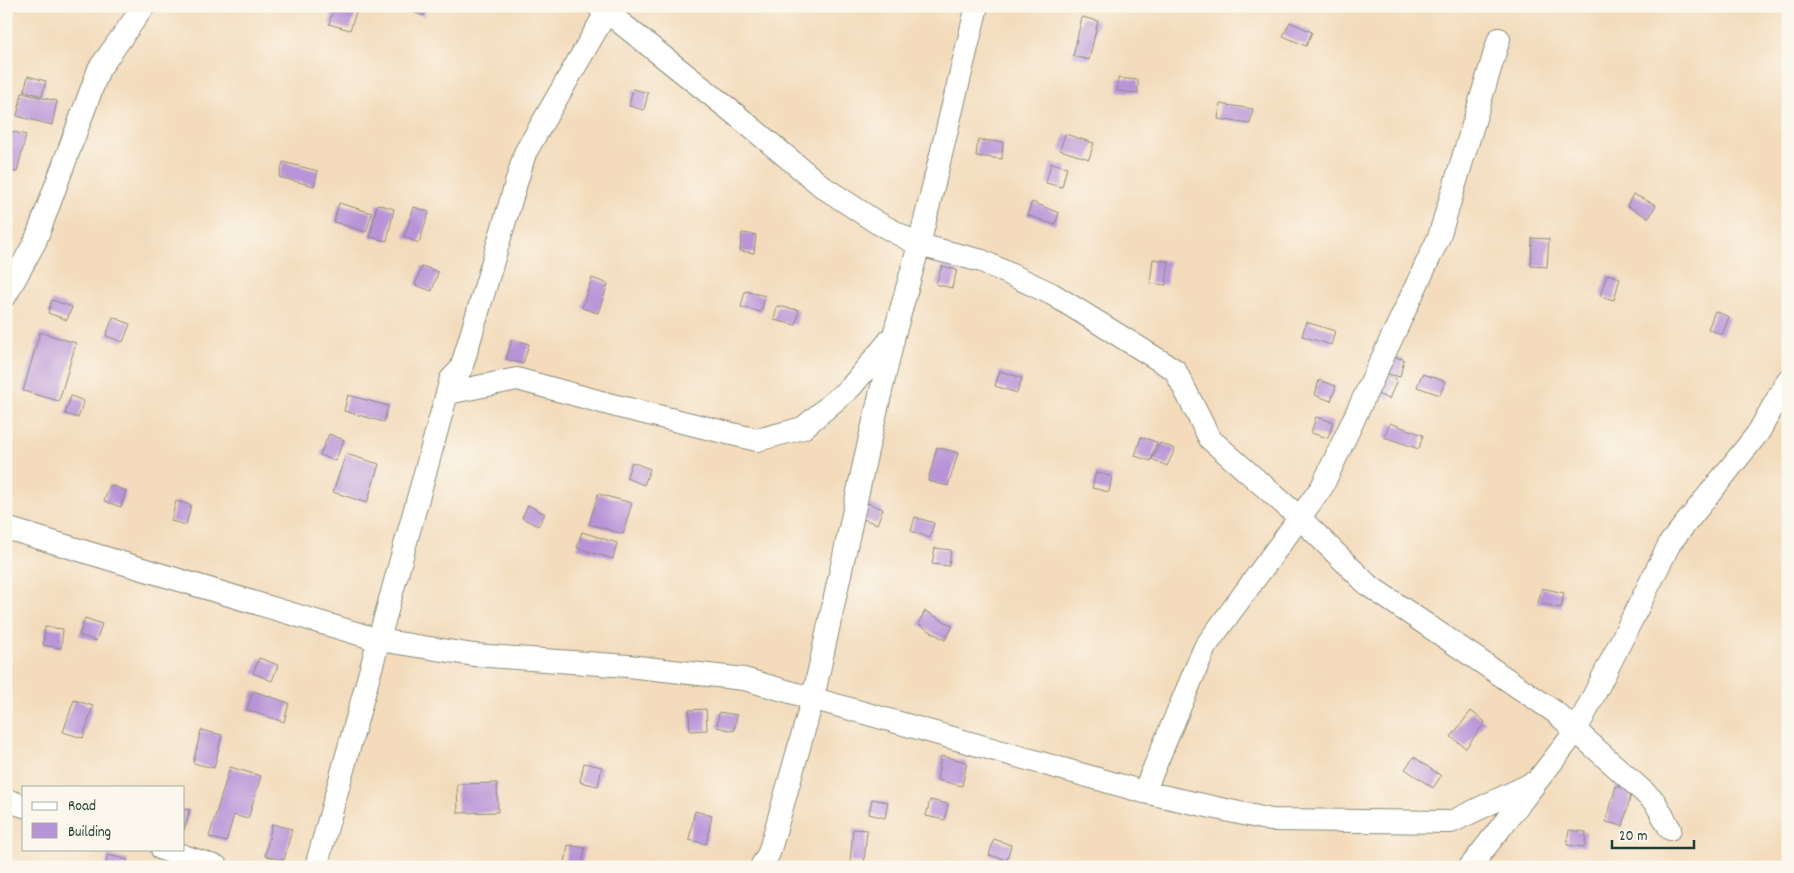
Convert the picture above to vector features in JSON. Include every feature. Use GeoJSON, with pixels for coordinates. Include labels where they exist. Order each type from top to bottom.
{"type":"FeatureCollection","features":[{"type":"Feature","properties":{"kind":"street"},"geometry":{"type":"LineString","coordinates":[[6,295],[35,242],[99,68],[144,6]]}},
{"type":"Feature","properties":{"kind":"street"},"geometry":{"type":"LineString","coordinates":[[761,867],[769,853],[813,698],[894,335],[919,244],[977,6]]}},
{"type":"Feature","properties":{"kind":"street"},"geometry":{"type":"LineString","coordinates":[[316,867],[451,379],[462,369],[525,153],[605,8],[823,187],[876,222],[919,244],[982,261],[1052,294],[1175,370],[1210,439],[1299,517],[1368,585],[1556,712],[1655,802],[1670,829]]}},
{"type":"Feature","properties":{"kind":"street"},"geometry":{"type":"LineString","coordinates":[[1144,792],[1205,647],[1322,487],[1438,237],[1499,39]]}},
{"type":"Feature","properties":{"kind":"street"},"geometry":{"type":"LineString","coordinates":[[448,393],[517,379],[616,406],[757,440],[803,428],[852,387],[894,335]]}},
{"type":"Feature","properties":{"kind":"street"},"geometry":{"type":"LineString","coordinates":[[1470,867],[1576,731],[1670,543],[1758,433],[1788,380]]}},
{"type":"Feature","properties":{"kind":"street"},"geometry":{"type":"LineString","coordinates":[[6,528],[379,640],[474,654],[628,666],[744,679],[1144,792],[1271,820],[1451,822],[1537,781]]}},
{"type":"Feature","properties":{"kind":"street"},"geometry":{"type":"LineString","coordinates":[[6,800],[22,805]]}},
{"type":"Feature","properties":{"kind":"street"},"geometry":{"type":"LineString","coordinates":[[165,850],[217,867]]}},
{"type":"Feature","properties":{"kind":"building"},"geometry":{"type":"Polygon","coordinates":[[[334,6],[358,6],[350,30],[329,24],[334,6]]]}},
{"type":"Feature","properties":{"kind":"building"},"geometry":{"type":"Polygon","coordinates":[[[394,6],[427,6],[424,16],[394,6]]]}},
{"type":"Feature","properties":{"kind":"building"},"geometry":{"type":"Polygon","coordinates":[[[1082,17],[1098,21],[1089,60],[1073,56],[1082,17]]]}},
{"type":"Feature","properties":{"kind":"building"},"geometry":{"type":"Polygon","coordinates":[[[1290,22],[1312,32],[1306,46],[1283,36],[1290,22]]]}},
{"type":"Feature","properties":{"kind":"building"},"geometry":{"type":"Polygon","coordinates":[[[28,76],[46,81],[42,96],[24,91],[28,76]]]}},
{"type":"Feature","properties":{"kind":"building"},"geometry":{"type":"Polygon","coordinates":[[[1118,78],[1138,80],[1138,93],[1117,91],[1118,78]]]}},
{"type":"Feature","properties":{"kind":"building"},"geometry":{"type":"Polygon","coordinates":[[[633,89],[648,93],[644,110],[629,106],[633,89]]]}},
{"type":"Feature","properties":{"kind":"building"},"geometry":{"type":"Polygon","coordinates":[[[22,93],[57,101],[52,125],[17,116],[22,93]]]}},
{"type":"Feature","properties":{"kind":"building"},"geometry":{"type":"Polygon","coordinates":[[[1220,104],[1253,109],[1250,124],[1218,119],[1220,104]]]}},
{"type":"Feature","properties":{"kind":"building"},"geometry":{"type":"Polygon","coordinates":[[[6,130],[26,135],[17,172],[6,169],[6,130]]]}},
{"type":"Feature","properties":{"kind":"building"},"geometry":{"type":"Polygon","coordinates":[[[1065,134],[1094,143],[1089,159],[1060,150],[1065,134]]]}},
{"type":"Feature","properties":{"kind":"building"},"geometry":{"type":"Polygon","coordinates":[[[978,140],[1003,142],[1002,159],[976,156],[978,140]]]}},
{"type":"Feature","properties":{"kind":"building"},"geometry":{"type":"Polygon","coordinates":[[[283,162],[318,171],[314,186],[279,177],[283,162]]]}},
{"type":"Feature","properties":{"kind":"building"},"geometry":{"type":"Polygon","coordinates":[[[1051,163],[1067,167],[1062,187],[1046,183],[1051,163]]]}},
{"type":"Feature","properties":{"kind":"building"},"geometry":{"type":"Polygon","coordinates":[[[1633,194],[1656,205],[1649,218],[1627,206],[1633,194]]]}},
{"type":"Feature","properties":{"kind":"building"},"geometry":{"type":"Polygon","coordinates":[[[1032,202],[1059,213],[1055,225],[1027,215],[1032,202]]]}},
{"type":"Feature","properties":{"kind":"building"},"geometry":{"type":"Polygon","coordinates":[[[339,203],[372,213],[366,232],[334,222],[339,203]]]}},
{"type":"Feature","properties":{"kind":"building"},"geometry":{"type":"Polygon","coordinates":[[[377,204],[394,209],[387,241],[370,237],[377,204]]]}},
{"type":"Feature","properties":{"kind":"building"},"geometry":{"type":"Polygon","coordinates":[[[414,207],[429,212],[419,243],[404,237],[414,207]]]}},
{"type":"Feature","properties":{"kind":"building"},"geometry":{"type":"Polygon","coordinates":[[[742,233],[756,235],[754,253],[740,251],[742,233]]]}},
{"type":"Feature","properties":{"kind":"building"},"geometry":{"type":"Polygon","coordinates":[[[1532,238],[1549,239],[1547,267],[1531,266],[1532,238]]]}},
{"type":"Feature","properties":{"kind":"building"},"geometry":{"type":"Polygon","coordinates":[[[1153,259],[1169,261],[1166,285],[1150,283],[1153,259]]]}},
{"type":"Feature","properties":{"kind":"building"},"geometry":{"type":"Polygon","coordinates":[[[422,266],[438,272],[432,291],[415,285],[422,266]]]}},
{"type":"Feature","properties":{"kind":"building"},"geometry":{"type":"Polygon","coordinates":[[[942,266],[957,270],[952,288],[936,284],[942,266]]]}},
{"type":"Feature","properties":{"kind":"building"},"geometry":{"type":"Polygon","coordinates":[[[1607,274],[1620,278],[1614,300],[1600,296],[1607,274]]]}},
{"type":"Feature","properties":{"kind":"building"},"geometry":{"type":"Polygon","coordinates":[[[592,278],[608,284],[598,313],[582,308],[592,278]]]}},
{"type":"Feature","properties":{"kind":"building"},"geometry":{"type":"Polygon","coordinates":[[[745,291],[765,296],[761,312],[741,307],[745,291]]]}},
{"type":"Feature","properties":{"kind":"building"},"geometry":{"type":"Polygon","coordinates":[[[52,300],[72,307],[67,320],[48,313],[52,300]]]}},
{"type":"Feature","properties":{"kind":"building"},"geometry":{"type":"Polygon","coordinates":[[[777,306],[799,310],[796,325],[774,320],[777,306]]]}},
{"type":"Feature","properties":{"kind":"building"},"geometry":{"type":"Polygon","coordinates":[[[1715,311],[1729,317],[1722,335],[1708,329],[1715,311]]]}},
{"type":"Feature","properties":{"kind":"building"},"geometry":{"type":"Polygon","coordinates":[[[113,317],[130,324],[123,342],[106,336],[113,317]]]}},
{"type":"Feature","properties":{"kind":"building"},"geometry":{"type":"Polygon","coordinates":[[[1306,322],[1335,331],[1331,345],[1302,336],[1306,322]]]}},
{"type":"Feature","properties":{"kind":"building"},"geometry":{"type":"Polygon","coordinates":[[[40,332],[76,343],[59,401],[23,391],[40,332]]]}},
{"type":"Feature","properties":{"kind":"building"},"geometry":{"type":"Polygon","coordinates":[[[512,339],[529,344],[523,364],[506,359],[512,339]]]}},
{"type":"Feature","properties":{"kind":"building"},"geometry":{"type":"Polygon","coordinates":[[[1388,356],[1404,359],[1400,377],[1384,373],[1388,356]]]}},
{"type":"Feature","properties":{"kind":"building"},"geometry":{"type":"Polygon","coordinates":[[[1000,371],[1022,378],[1017,393],[995,386],[1000,371]]]}},
{"type":"Feature","properties":{"kind":"building"},"geometry":{"type":"Polygon","coordinates":[[[1422,374],[1445,381],[1440,395],[1417,387],[1422,374]]]}},
{"type":"Feature","properties":{"kind":"building"},"geometry":{"type":"Polygon","coordinates":[[[1384,375],[1397,380],[1389,399],[1377,394],[1384,375]]]}},
{"type":"Feature","properties":{"kind":"building"},"geometry":{"type":"Polygon","coordinates":[[[1319,380],[1336,386],[1331,401],[1315,395],[1319,380]]]}},
{"type":"Feature","properties":{"kind":"building"},"geometry":{"type":"Polygon","coordinates":[[[348,395],[388,406],[384,422],[344,411],[348,395]]]}},
{"type":"Feature","properties":{"kind":"building"},"geometry":{"type":"Polygon","coordinates":[[[71,396],[84,401],[78,418],[65,414],[71,396]]]}},
{"type":"Feature","properties":{"kind":"building"},"geometry":{"type":"Polygon","coordinates":[[[1316,417],[1333,422],[1328,438],[1311,433],[1316,417]]]}},
{"type":"Feature","properties":{"kind":"building"},"geometry":{"type":"Polygon","coordinates":[[[1390,423],[1423,435],[1419,449],[1384,437],[1390,423]]]}},
{"type":"Feature","properties":{"kind":"building"},"geometry":{"type":"Polygon","coordinates":[[[329,434],[344,440],[335,461],[320,455],[329,434]]]}},
{"type":"Feature","properties":{"kind":"building"},"geometry":{"type":"Polygon","coordinates":[[[1141,437],[1157,442],[1151,461],[1135,456],[1141,437]]]}},
{"type":"Feature","properties":{"kind":"building"},"geometry":{"type":"Polygon","coordinates":[[[1160,443],[1175,449],[1167,466],[1152,459],[1160,443]]]}},
{"type":"Feature","properties":{"kind":"building"},"geometry":{"type":"Polygon","coordinates":[[[937,447],[958,453],[948,486],[928,481],[937,447]]]}},
{"type":"Feature","properties":{"kind":"building"},"geometry":{"type":"Polygon","coordinates":[[[346,454],[379,464],[367,503],[333,492],[346,454]]]}},
{"type":"Feature","properties":{"kind":"building"},"geometry":{"type":"Polygon","coordinates":[[[632,462],[650,469],[644,485],[626,478],[632,462]]]}},
{"type":"Feature","properties":{"kind":"building"},"geometry":{"type":"Polygon","coordinates":[[[1096,472],[1112,477],[1109,492],[1092,488],[1096,472]]]}},
{"type":"Feature","properties":{"kind":"building"},"geometry":{"type":"Polygon","coordinates":[[[110,485],[126,491],[121,507],[104,501],[110,485]]]}},
{"type":"Feature","properties":{"kind":"building"},"geometry":{"type":"Polygon","coordinates":[[[598,494],[632,503],[623,534],[589,524],[598,494]]]}},
{"type":"Feature","properties":{"kind":"building"},"geometry":{"type":"Polygon","coordinates":[[[176,501],[191,505],[186,525],[171,521],[176,501]]]}},
{"type":"Feature","properties":{"kind":"building"},"geometry":{"type":"Polygon","coordinates":[[[862,501],[883,509],[877,524],[857,517],[862,501]]]}},
{"type":"Feature","properties":{"kind":"building"},"geometry":{"type":"Polygon","coordinates":[[[528,505],[545,514],[538,526],[522,518],[528,505]]]}},
{"type":"Feature","properties":{"kind":"building"},"geometry":{"type":"Polygon","coordinates":[[[915,517],[934,523],[930,538],[911,531],[915,517]]]}},
{"type":"Feature","properties":{"kind":"building"},"geometry":{"type":"Polygon","coordinates":[[[582,532],[617,543],[613,559],[577,548],[582,532]]]}},
{"type":"Feature","properties":{"kind":"building"},"geometry":{"type":"Polygon","coordinates":[[[935,548],[951,550],[949,566],[932,564],[935,548]]]}},
{"type":"Feature","properties":{"kind":"building"},"geometry":{"type":"Polygon","coordinates":[[[1542,588],[1564,593],[1561,608],[1538,603],[1542,588]]]}},
{"type":"Feature","properties":{"kind":"building"},"geometry":{"type":"Polygon","coordinates":[[[925,611],[953,626],[945,640],[918,624],[925,611]]]}},
{"type":"Feature","properties":{"kind":"building"},"geometry":{"type":"Polygon","coordinates":[[[85,618],[102,624],[96,641],[79,635],[85,618]]]}},
{"type":"Feature","properties":{"kind":"building"},"geometry":{"type":"Polygon","coordinates":[[[45,627],[63,629],[61,648],[43,645],[45,627]]]}},
{"type":"Feature","properties":{"kind":"building"},"geometry":{"type":"Polygon","coordinates":[[[259,658],[278,665],[272,681],[253,673],[259,658]]]}},
{"type":"Feature","properties":{"kind":"building"},"geometry":{"type":"Polygon","coordinates":[[[253,691],[289,703],[284,722],[247,710],[253,691]]]}},
{"type":"Feature","properties":{"kind":"building"},"geometry":{"type":"Polygon","coordinates":[[[74,700],[93,706],[83,738],[63,732],[74,700]]]}},
{"type":"Feature","properties":{"kind":"building"},"geometry":{"type":"Polygon","coordinates":[[[706,709],[707,730],[690,731],[689,710],[706,709]]]}},
{"type":"Feature","properties":{"kind":"building"},"geometry":{"type":"Polygon","coordinates":[[[1471,711],[1485,722],[1466,748],[1451,737],[1471,711]]]}},
{"type":"Feature","properties":{"kind":"building"},"geometry":{"type":"Polygon","coordinates":[[[719,712],[737,715],[734,731],[717,727],[719,712]]]}},
{"type":"Feature","properties":{"kind":"building"},"geometry":{"type":"Polygon","coordinates":[[[201,730],[222,735],[214,768],[193,763],[201,730]]]}},
{"type":"Feature","properties":{"kind":"building"},"geometry":{"type":"Polygon","coordinates":[[[941,756],[967,762],[962,786],[937,780],[941,756]]]}},
{"type":"Feature","properties":{"kind":"building"},"geometry":{"type":"Polygon","coordinates":[[[1414,757],[1441,776],[1433,788],[1405,769],[1414,757]]]}},
{"type":"Feature","properties":{"kind":"building"},"geometry":{"type":"Polygon","coordinates":[[[584,763],[602,767],[598,786],[580,782],[584,763]]]}},
{"type":"Feature","properties":{"kind":"building"},"geometry":{"type":"Polygon","coordinates":[[[230,767],[261,776],[248,819],[234,815],[226,842],[209,837],[230,767]]]}},
{"type":"Feature","properties":{"kind":"building"},"geometry":{"type":"Polygon","coordinates":[[[497,783],[498,812],[458,813],[457,784],[497,783]]]}},
{"type":"Feature","properties":{"kind":"building"},"geometry":{"type":"Polygon","coordinates":[[[1616,786],[1632,790],[1623,826],[1606,822],[1616,786]]]}},
{"type":"Feature","properties":{"kind":"building"},"geometry":{"type":"Polygon","coordinates":[[[872,799],[888,802],[885,818],[869,814],[872,799]]]}},
{"type":"Feature","properties":{"kind":"building"},"geometry":{"type":"Polygon","coordinates":[[[930,800],[948,804],[945,820],[926,816],[930,800]]]}},
{"type":"Feature","properties":{"kind":"building"},"geometry":{"type":"Polygon","coordinates":[[[185,809],[190,810],[185,827],[185,809]]]}},
{"type":"Feature","properties":{"kind":"building"},"geometry":{"type":"Polygon","coordinates":[[[695,811],[712,816],[706,844],[689,840],[695,811]]]}},
{"type":"Feature","properties":{"kind":"building"},"geometry":{"type":"Polygon","coordinates":[[[272,824],[292,829],[284,860],[265,856],[272,824]]]}},
{"type":"Feature","properties":{"kind":"building"},"geometry":{"type":"Polygon","coordinates":[[[853,829],[867,830],[864,863],[850,862],[853,829]]]}},
{"type":"Feature","properties":{"kind":"building"},"geometry":{"type":"Polygon","coordinates":[[[1569,830],[1586,832],[1585,847],[1567,845],[1569,830]]]}},
{"type":"Feature","properties":{"kind":"building"},"geometry":{"type":"Polygon","coordinates":[[[994,839],[1011,845],[1007,860],[989,855],[994,839]]]}},
{"type":"Feature","properties":{"kind":"building"},"geometry":{"type":"Polygon","coordinates":[[[568,845],[585,848],[582,867],[565,863],[568,845]]]}},
{"type":"Feature","properties":{"kind":"building"},"geometry":{"type":"Polygon","coordinates":[[[108,855],[128,860],[126,867],[105,867],[108,855]]]}}]}
